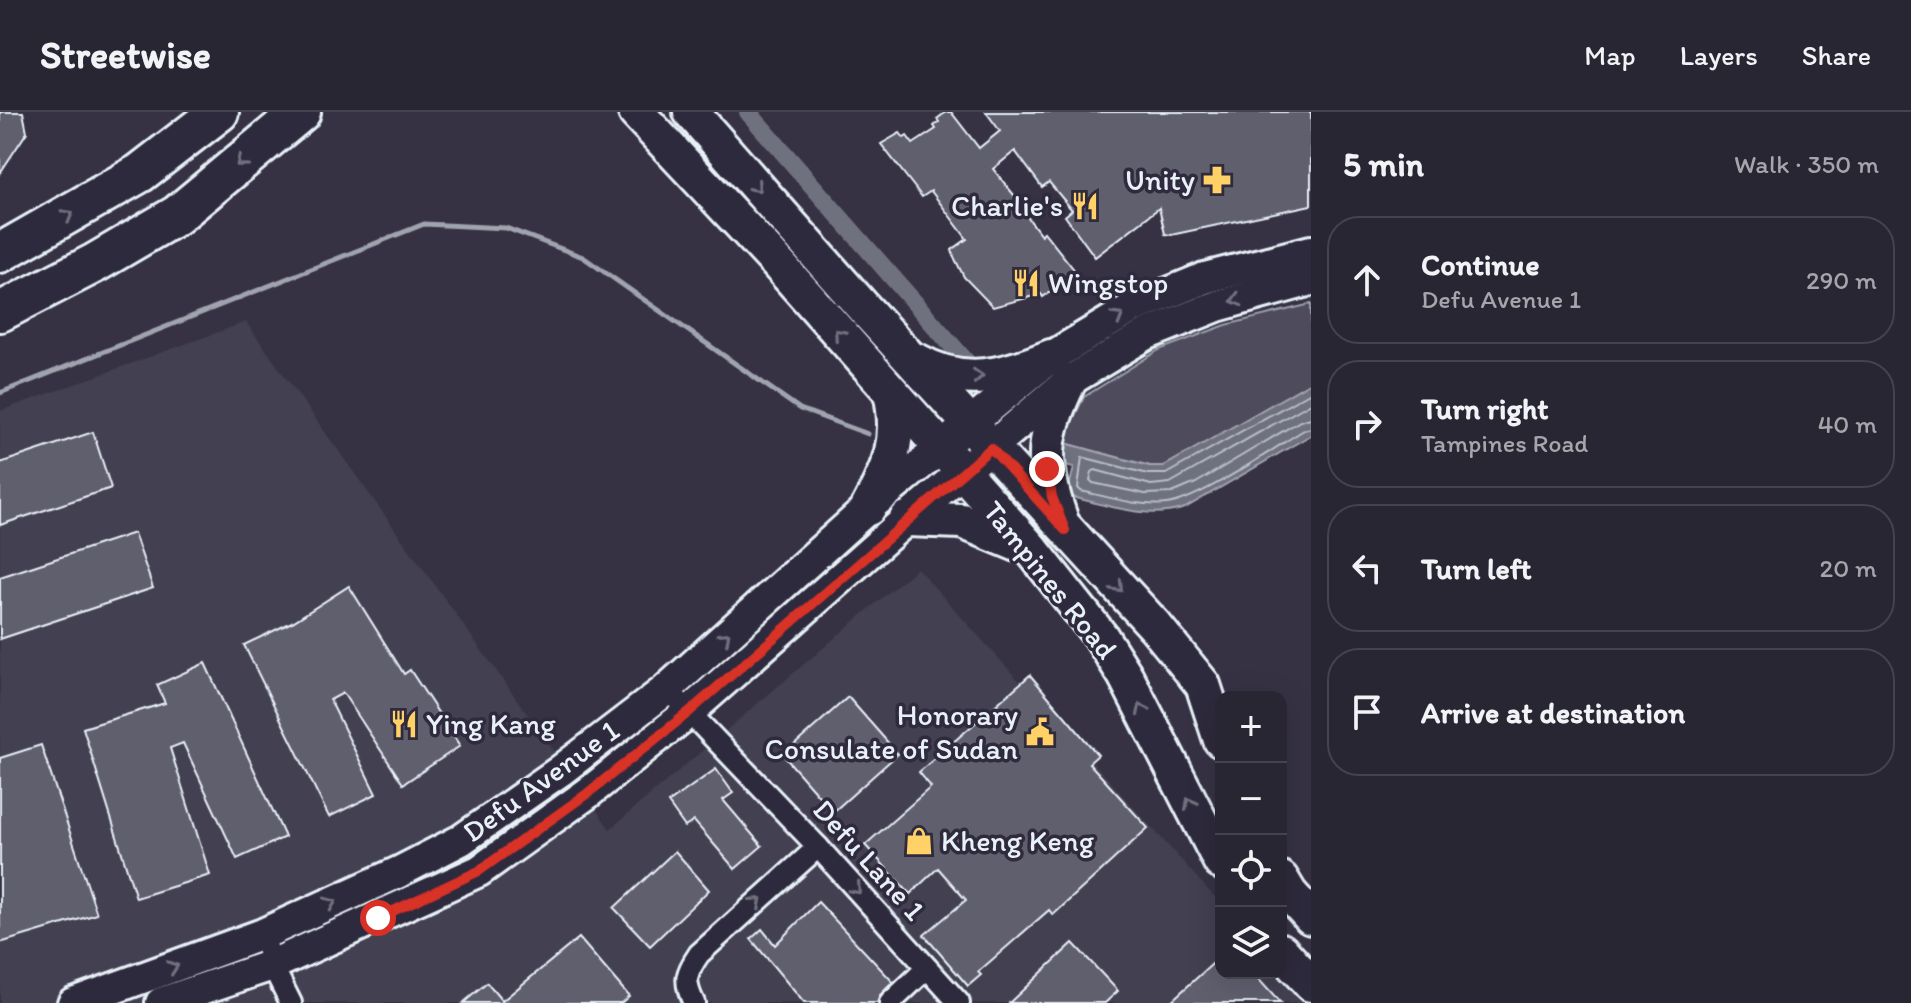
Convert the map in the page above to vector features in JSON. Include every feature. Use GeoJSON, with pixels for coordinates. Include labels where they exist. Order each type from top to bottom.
{"type":"FeatureCollection","features":[{"type":"Feature","properties":{"kind":"highway"},"geometry":{"type":"LineString","coordinates":[[0,253],[140,173],[219,112]]}},
{"type":"Feature","properties":{"kind":"highway"},"geometry":{"type":"LineString","coordinates":[[0,312],[64,280],[177,215],[301,112]]}},
{"type":"Feature","properties":{"kind":"main road","name":"Tampines Road"},"geometry":{"type":"LineString","coordinates":[[636,112],[771,256],[1032,550],[1101,637],[1125,675],[1215,850]]}},
{"type":"Feature","properties":{"kind":"main road","name":"Tampines Road"},"geometry":{"type":"LineString","coordinates":[[691,112],[906,355],[1155,626],[1203,685],[1215,722]]}},
{"type":"Feature","properties":{"kind":"main road"},"geometry":{"type":"LineString","coordinates":[[980,436],[1134,307],[1205,278],[1311,251]]}},
{"type":"Feature","properties":{"kind":"main road"},"geometry":{"type":"LineString","coordinates":[[906,355],[938,373],[967,377],[1060,369],[1217,306],[1311,280]]}},
{"type":"Feature","properties":{"kind":"main road"},"geometry":{"type":"LineString","coordinates":[[1060,369],[1046,443],[1052,497],[1065,530]]}},
{"type":"Feature","properties":{"kind":"main road"},"geometry":{"type":"LineString","coordinates":[[868,508],[893,455],[897,417],[891,392]]}},
{"type":"Feature","properties":{"kind":"main road","name":"Tampines Road"},"geometry":{"type":"LineString","coordinates":[[951,461],[980,436]]}},
{"type":"Feature","properties":{"kind":"main road","name":"Defu Avenue 1"},"geometry":{"type":"LineString","coordinates":[[73,1003],[263,934],[461,840],[547,781],[667,689],[868,508],[951,461]]}},
{"type":"Feature","properties":{"kind":"main road","name":"Defu Avenue 1"},"geometry":{"type":"LineString","coordinates":[[161,1003],[272,965],[479,871],[588,793],[689,712],[907,519],[951,461]]}},
{"type":"Feature","properties":{"kind":"main road"},"geometry":{"type":"LineString","coordinates":[[907,519],[962,521],[1032,550]]}},
{"type":"Feature","properties":{"kind":"main road"},"geometry":{"type":"LineString","coordinates":[[1287,889],[1311,917]]}},
{"type":"Feature","properties":{"kind":"main road"},"geometry":{"type":"LineString","coordinates":[[1287,958],[1311,984]]}},
{"type":"Feature","properties":{"kind":"street","name":"Defu Lane 1"},"geometry":{"type":"LineString","coordinates":[[667,689],[818,847],[959,1003]]}},
{"type":"Feature","properties":{"kind":"street"},"geometry":{"type":"LineString","coordinates":[[694,1003],[687,990],[688,971],[699,954],[818,847]]}},
{"type":"Feature","properties":{"kind":"street"},"geometry":{"type":"LineString","coordinates":[[263,934],[272,965],[291,1003]]}},
{"type":"Feature","properties":{"kind":"street"},"geometry":{"type":"LineString","coordinates":[[890,1003],[927,968]]}},
{"type":"Feature","properties":{"kind":"shaded area"},"geometry":{"type":"Polygon","coordinates":[[[1311,304],[1311,382],[1180,459],[1154,467],[1065,443],[1084,397],[1159,350],[1226,325],[1311,304]]]}},
{"type":"Feature","properties":{"kind":"shaded area"},"geometry":{"type":"Polygon","coordinates":[[[246,322],[610,829],[917,568],[1215,897],[1215,979],[1287,978],[1310,1003],[0,1003],[0,411],[246,322]]]}},
{"type":"Feature","properties":{"kind":"water"},"geometry":{"type":"Polygon","coordinates":[[[1311,382],[1311,435],[1185,508],[1171,512],[1141,512],[1067,496],[1074,467],[1061,464],[1065,443],[1149,466],[1164,466],[1311,382]]]}},
{"type":"Feature","properties":{"kind":"building"},"geometry":{"type":"Polygon","coordinates":[[[0,112],[23,112],[27,132],[0,173],[0,112]]]}},
{"type":"Feature","properties":{"kind":"building"},"geometry":{"type":"Polygon","coordinates":[[[951,112],[979,148],[1000,131],[986,112],[1311,112],[1311,205],[1171,235],[1165,234],[1159,208],[1095,257],[1065,216],[1072,210],[1049,182],[1042,187],[1015,151],[993,169],[1041,235],[1044,232],[1076,272],[1043,297],[1041,294],[993,307],[964,277],[954,257],[952,250],[967,239],[931,191],[922,197],[881,144],[900,133],[913,144],[936,129],[937,119],[951,112]]]}},
{"type":"Feature","properties":{"kind":"building"},"geometry":{"type":"Polygon","coordinates":[[[93,432],[111,488],[0,525],[0,463],[93,432]]]}},
{"type":"Feature","properties":{"kind":"building"},"geometry":{"type":"Polygon","coordinates":[[[134,533],[153,588],[0,639],[0,577],[134,533]]]}},
{"type":"Feature","properties":{"kind":"building"},"geometry":{"type":"Polygon","coordinates":[[[349,586],[404,674],[410,670],[460,746],[403,784],[343,693],[330,700],[376,794],[329,817],[244,645],[294,621],[349,586]]]}},
{"type":"Feature","properties":{"kind":"building"},"geometry":{"type":"Polygon","coordinates":[[[205,663],[285,837],[237,859],[183,743],[170,748],[210,875],[136,898],[83,728],[165,703],[157,685],[205,663]]]}},
{"type":"Feature","properties":{"kind":"building"},"geometry":{"type":"Polygon","coordinates":[[[1030,675],[1098,755],[1089,763],[1148,828],[1053,915],[1049,910],[978,972],[981,975],[968,986],[924,935],[966,900],[938,868],[910,894],[865,845],[931,787],[919,772],[1030,675]]]}},
{"type":"Feature","properties":{"kind":"building"},"geometry":{"type":"Polygon","coordinates":[[[848,697],[898,754],[833,812],[783,755],[848,697]]]}},
{"type":"Feature","properties":{"kind":"building"},"geometry":{"type":"Polygon","coordinates":[[[41,745],[97,914],[0,943],[0,758],[41,745]]]}},
{"type":"Feature","properties":{"kind":"building"},"geometry":{"type":"Polygon","coordinates":[[[716,769],[733,793],[723,800],[762,846],[735,869],[694,821],[685,827],[668,803],[716,769]]]}},
{"type":"Feature","properties":{"kind":"building"},"geometry":{"type":"Polygon","coordinates":[[[675,851],[709,890],[650,946],[614,908],[675,851]]]}},
{"type":"Feature","properties":{"kind":"building"},"geometry":{"type":"Polygon","coordinates":[[[818,902],[893,982],[877,1003],[804,1003],[751,939],[762,929],[775,945],[818,902]]]}},
{"type":"Feature","properties":{"kind":"building"},"geometry":{"type":"Polygon","coordinates":[[[579,938],[629,996],[621,1003],[463,1003],[487,983],[502,1001],[579,938]]]}},
{"type":"Feature","properties":{"kind":"building"},"geometry":{"type":"Polygon","coordinates":[[[1073,943],[1118,991],[1105,1003],[1009,1003],[1073,943]]]}},
{"type":"Feature","properties":{"kind":"building"},"geometry":{"type":"Polygon","coordinates":[[[1215,961],[1215,979],[1258,979],[1280,1003],[1169,1003],[1215,961]]]}},
{"type":"Feature","properties":{"kind":"waterway"},"geometry":{"type":"LineString","coordinates":[[748,112],[976,373]]}},
{"type":"Feature","properties":{"kind":"waterway"},"geometry":{"type":"LineString","coordinates":[[0,393],[424,224],[506,228],[583,257],[800,409],[868,434]]}},
{"type":"Feature","properties":{"kind":"place","name":"Unity"},"geometry":{"type":"Point","coordinates":[1217,180]}},
{"type":"Feature","properties":{"kind":"place","name":"Charlie's"},"geometry":{"type":"Point","coordinates":[1085,206]}},
{"type":"Feature","properties":{"kind":"place","name":"Wingstop"},"geometry":{"type":"Point","coordinates":[1026,283]}},
{"type":"Feature","properties":{"kind":"place","name":"Ying Kang"},"geometry":{"type":"Point","coordinates":[404,724]}},
{"type":"Feature","properties":{"kind":"place","name":"Honorary Consulate of Sudan"},"geometry":{"type":"Point","coordinates":[1040,732]}},
{"type":"Feature","properties":{"kind":"place","name":"Kheng Keng"},"geometry":{"type":"Point","coordinates":[919,841]}},
{"type":"Feature","properties":{"kind":"route"},"geometry":{"type":"LineString","coordinates":[[378,918],[479,871],[588,793],[689,712],[991,448],[1065,530],[1052,497],[1047,469]]}}]}
